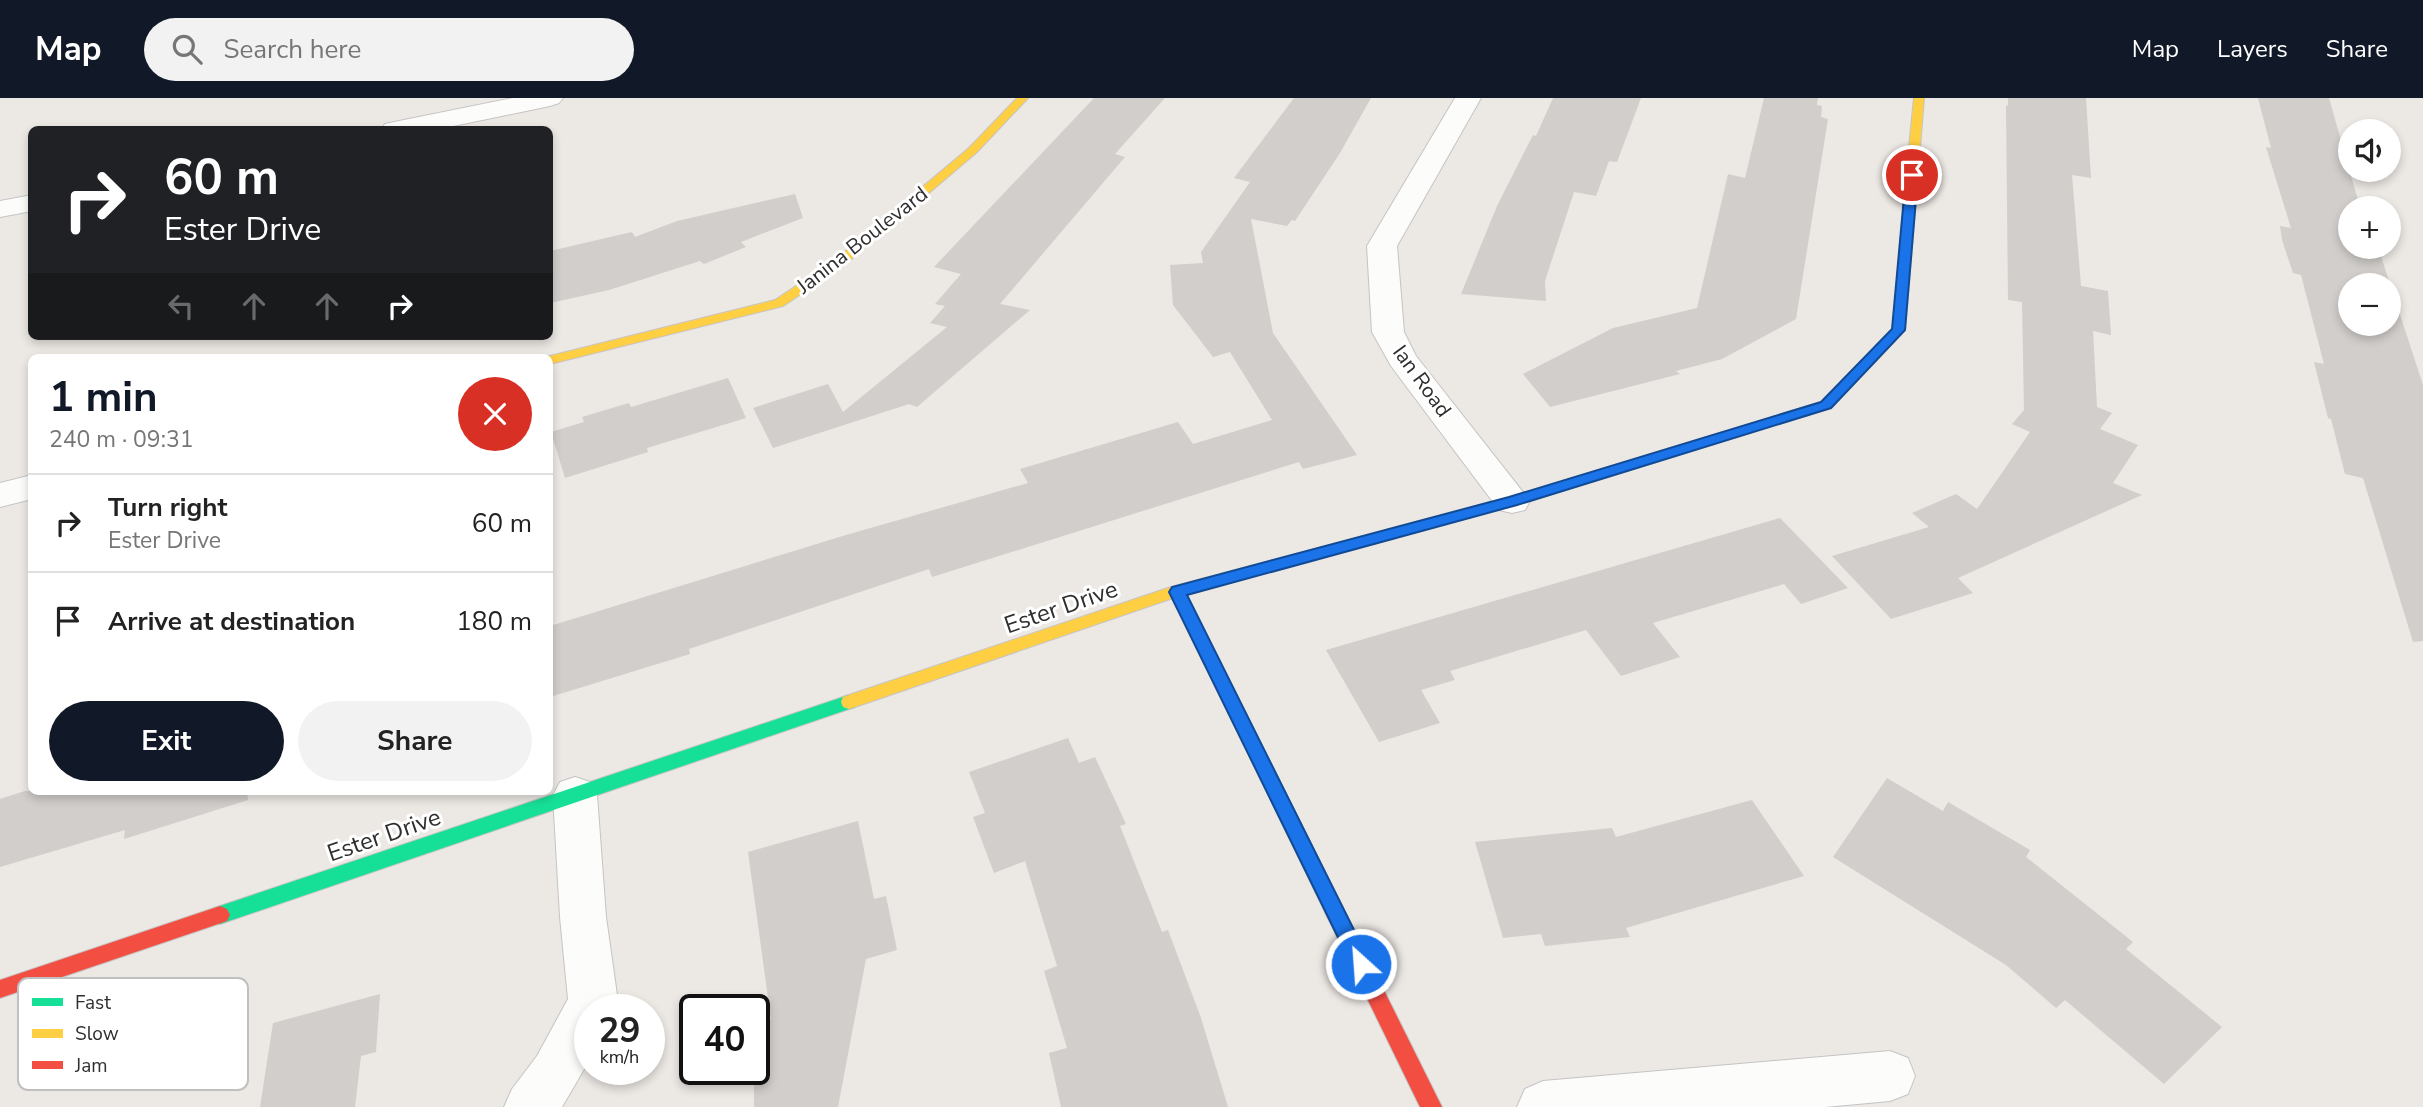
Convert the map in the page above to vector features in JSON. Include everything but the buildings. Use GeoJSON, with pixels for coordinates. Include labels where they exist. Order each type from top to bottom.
{"type":"FeatureCollection","features":[{"type":"Feature","properties":{"kind":"street"},"geometry":{"type":"LineString","coordinates":[[414,126],[550,98]]}},
{"type":"Feature","properties":{"kind":"street","name":"Janina Boulevard"},"geometry":{"type":"LineString","coordinates":[[553,359],[779,303],[839,263],[963,159],[1023,98]]}},
{"type":"Feature","properties":{"kind":"street","name":"Ian Road"},"geometry":{"type":"LineString","coordinates":[[1468,98],[1382,246],[1388,332],[1402,359],[1512,501]]}},
{"type":"Feature","properties":{"kind":"street","name":"Ester Drive"},"geometry":{"type":"LineString","coordinates":[[33,978],[1177,592],[1512,501],[1826,405],[1899,330],[1919,98]]}},
{"type":"Feature","properties":{"kind":"street"},"geometry":{"type":"LineString","coordinates":[[0,209],[28,204]]}},
{"type":"Feature","properties":{"kind":"street"},"geometry":{"type":"LineString","coordinates":[[0,495],[28,489]]}},
{"type":"Feature","properties":{"kind":"street"},"geometry":{"type":"LineString","coordinates":[[1177,592],[1431,1107]]}},
{"type":"Feature","properties":{"kind":"street"},"geometry":{"type":"LineString","coordinates":[[530,1107],[555,1074],[593,1002],[583,917],[575,795]]}},
{"type":"Feature","properties":{"kind":"street","name":"Ester Drive"},"geometry":{"type":"LineString","coordinates":[[0,989],[18,983]]}},
{"type":"Feature","properties":{"kind":"street"},"geometry":{"type":"LineString","coordinates":[[1543,1107],[1890,1076]]}},
{"type":"Feature","properties":{"kind":"traffic: fast"},"geometry":{"type":"LineString","coordinates":[[1390,534],[1512,501],[1826,405],[1899,330],[1910,197]]}},
{"type":"Feature","properties":{"kind":"traffic: fast"},"geometry":{"type":"LineString","coordinates":[[220,915],[849,702]]}},
{"type":"Feature","properties":{"kind":"traffic: slow"},"geometry":{"type":"LineString","coordinates":[[553,359],[779,303],[839,263],[973,150],[1023,98]]}},
{"type":"Feature","properties":{"kind":"traffic: slow"},"geometry":{"type":"LineString","coordinates":[[1910,197],[1919,98]]}},
{"type":"Feature","properties":{"kind":"traffic: slow"},"geometry":{"type":"LineString","coordinates":[[849,702],[1177,591],[1390,534]]}},
{"type":"Feature","properties":{"kind":"traffic: slow"},"geometry":{"type":"LineString","coordinates":[[1177,591],[1335,912]]}},
{"type":"Feature","properties":{"kind":"traffic: jam"},"geometry":{"type":"LineString","coordinates":[[1335,912],[1431,1107]]}},
{"type":"Feature","properties":{"kind":"traffic: jam"},"geometry":{"type":"LineString","coordinates":[[33,978],[220,915]]}},
{"type":"Feature","properties":{"kind":"traffic: jam"},"geometry":{"type":"LineString","coordinates":[[0,989],[18,983]]}},
{"type":"Feature","properties":{"kind":"route"},"geometry":{"type":"LineString","coordinates":[[1361,964],[1177,592],[1512,501],[1826,405],[1899,330],[1912,175]]}}]}
